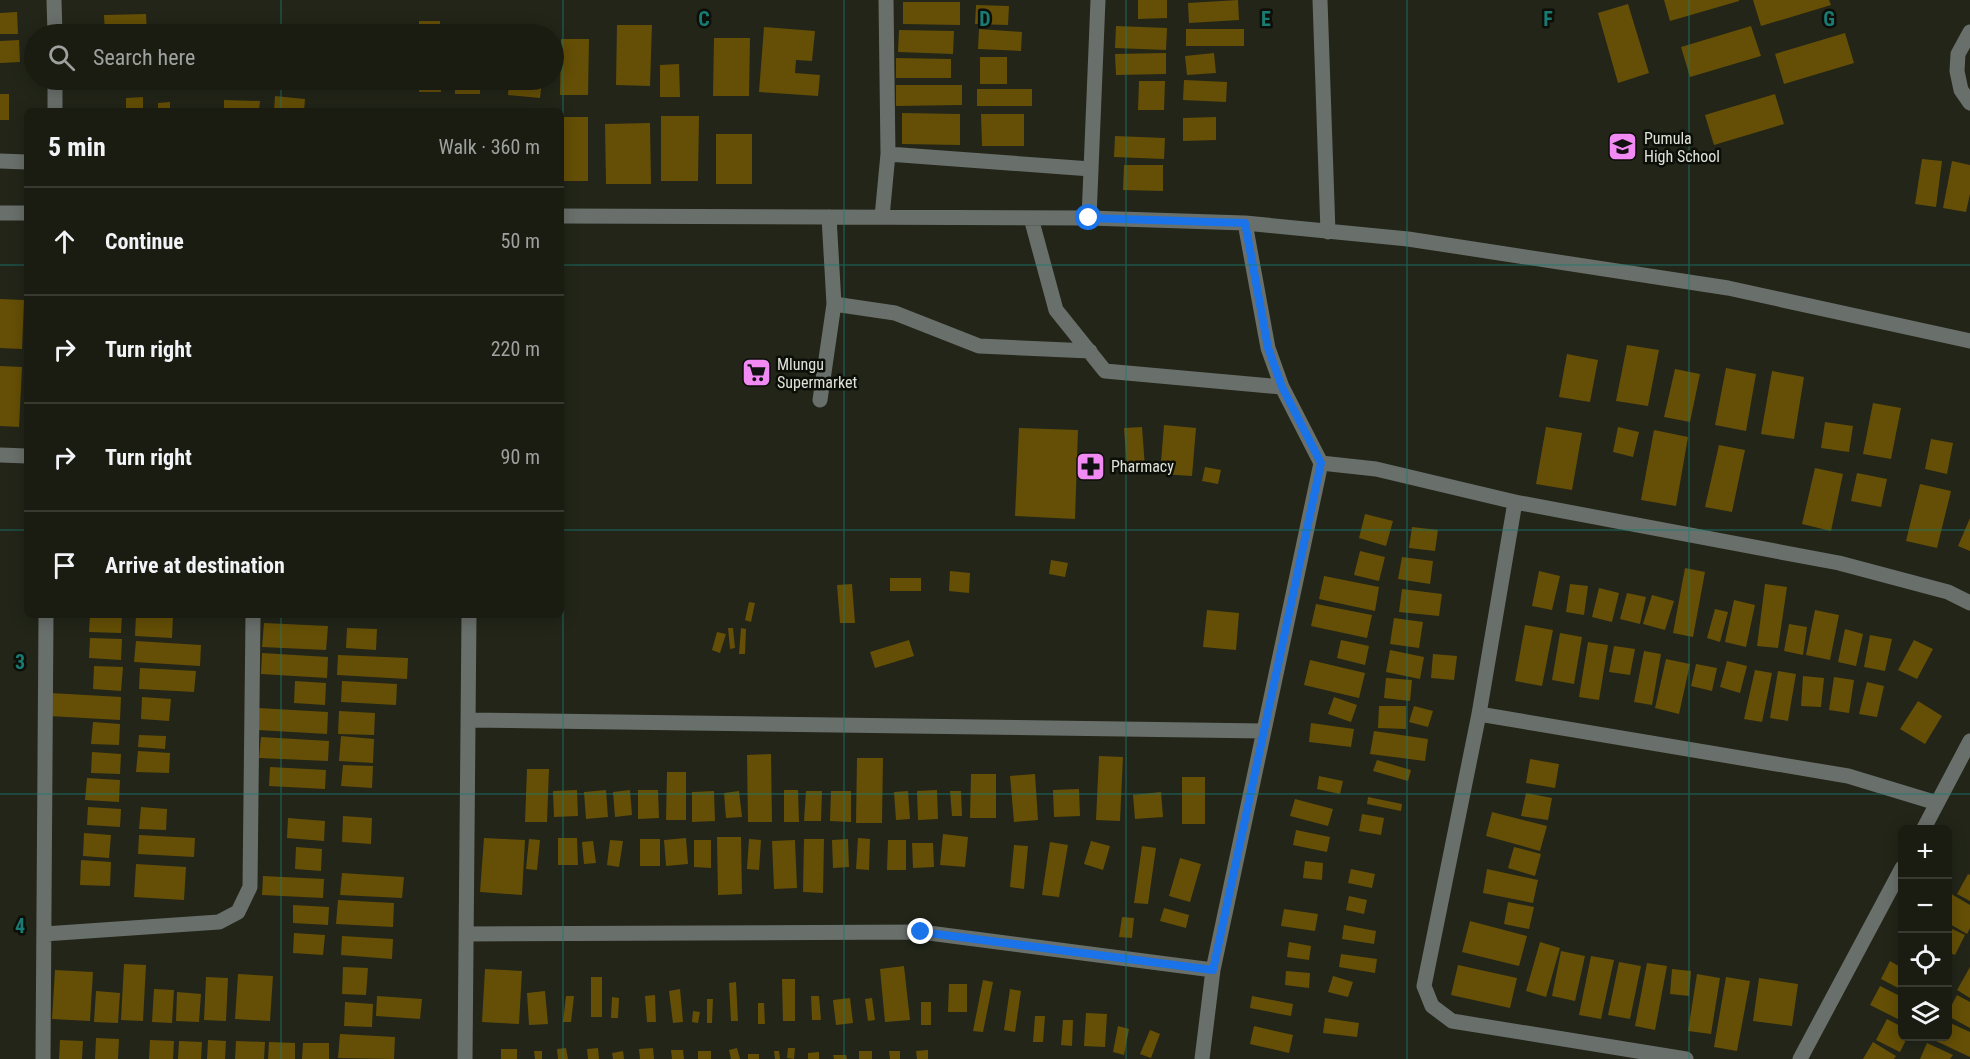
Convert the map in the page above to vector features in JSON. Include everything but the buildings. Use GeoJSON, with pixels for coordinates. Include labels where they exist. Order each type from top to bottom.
{"type":"FeatureCollection","features":[{"type":"Feature","properties":{"kind":"street"},"geometry":{"type":"LineString","coordinates":[[54,0],[55,24]]}},
{"type":"Feature","properties":{"kind":"street"},"geometry":{"type":"LineString","coordinates":[[882,217],[888,154],[886,0]]}},
{"type":"Feature","properties":{"kind":"street"},"geometry":{"type":"LineString","coordinates":[[1089,218],[1098,0]]}},
{"type":"Feature","properties":{"kind":"street"},"geometry":{"type":"LineString","coordinates":[[1320,0],[1328,232]]}},
{"type":"Feature","properties":{"kind":"street"},"geometry":{"type":"LineString","coordinates":[[1970,32],[1959,54],[1957,71],[1961,90],[1970,103]]}},
{"type":"Feature","properties":{"kind":"street"},"geometry":{"type":"LineString","coordinates":[[55,90],[55,108]]}},
{"type":"Feature","properties":{"kind":"street"},"geometry":{"type":"LineString","coordinates":[[888,154],[1091,169]]}},
{"type":"Feature","properties":{"kind":"street"},"geometry":{"type":"LineString","coordinates":[[0,161],[24,162]]}},
{"type":"Feature","properties":{"kind":"street"},"geometry":{"type":"LineString","coordinates":[[0,213],[24,213]]}},
{"type":"Feature","properties":{"kind":"street"},"geometry":{"type":"LineString","coordinates":[[564,216],[1089,218],[1245,223],[1408,239],[1728,288],[1970,341]]}},
{"type":"Feature","properties":{"kind":"street"},"geometry":{"type":"LineString","coordinates":[[820,400],[834,303],[829,217]]}},
{"type":"Feature","properties":{"kind":"street"},"geometry":{"type":"LineString","coordinates":[[1031,218],[1056,310],[1105,371],[1282,387]]}},
{"type":"Feature","properties":{"kind":"street"},"geometry":{"type":"LineString","coordinates":[[1202,1059],[1213,970],[1321,463],[1282,387],[1268,348],[1245,223]]}},
{"type":"Feature","properties":{"kind":"street"},"geometry":{"type":"LineString","coordinates":[[834,303],[895,313],[980,346],[1090,351]]}},
{"type":"Feature","properties":{"kind":"street"},"geometry":{"type":"LineString","coordinates":[[0,455],[24,456]]}},
{"type":"Feature","properties":{"kind":"street"},"geometry":{"type":"LineString","coordinates":[[1321,463],[1376,469],[1515,502],[1839,563],[1948,592],[1970,603]]}},
{"type":"Feature","properties":{"kind":"street"},"geometry":{"type":"LineString","coordinates":[[1515,502],[1479,714],[1424,986],[1432,1006],[1452,1021],[1686,1059]]}},
{"type":"Feature","properties":{"kind":"street"},"geometry":{"type":"LineString","coordinates":[[43,1059],[46,618]]}},
{"type":"Feature","properties":{"kind":"street"},"geometry":{"type":"LineString","coordinates":[[44,934],[219,922],[238,912],[250,887],[253,618]]}},
{"type":"Feature","properties":{"kind":"street"},"geometry":{"type":"LineString","coordinates":[[465,1059],[469,618]]}},
{"type":"Feature","properties":{"kind":"street"},"geometry":{"type":"LineString","coordinates":[[1479,714],[1848,776],[1937,803]]}},
{"type":"Feature","properties":{"kind":"street"},"geometry":{"type":"LineString","coordinates":[[468,720],[1264,731]]}},
{"type":"Feature","properties":{"kind":"street"},"geometry":{"type":"LineString","coordinates":[[1926,825],[1970,741]]}},
{"type":"Feature","properties":{"kind":"street"},"geometry":{"type":"LineString","coordinates":[[1800,1059],[1898,875]]}},
{"type":"Feature","properties":{"kind":"street"},"geometry":{"type":"LineString","coordinates":[[466,934],[921,932],[1213,970]]}},
{"type":"Feature","properties":{"kind":"place","name":"Pumula High School"},"geometry":{"type":"Point","coordinates":[1623,147]}},
{"type":"Feature","properties":{"kind":"place","name":"Mlungu Supermarket"},"geometry":{"type":"Point","coordinates":[756,373]}},
{"type":"Feature","properties":{"kind":"place","name":"Pharmacy"},"geometry":{"type":"Point","coordinates":[1090,466]}},
{"type":"Feature","properties":{"kind":"route"},"geometry":{"type":"LineString","coordinates":[[921,932],[1213,970],[1321,463],[1282,387],[1268,348],[1245,223],[1089,218]]}}]}
